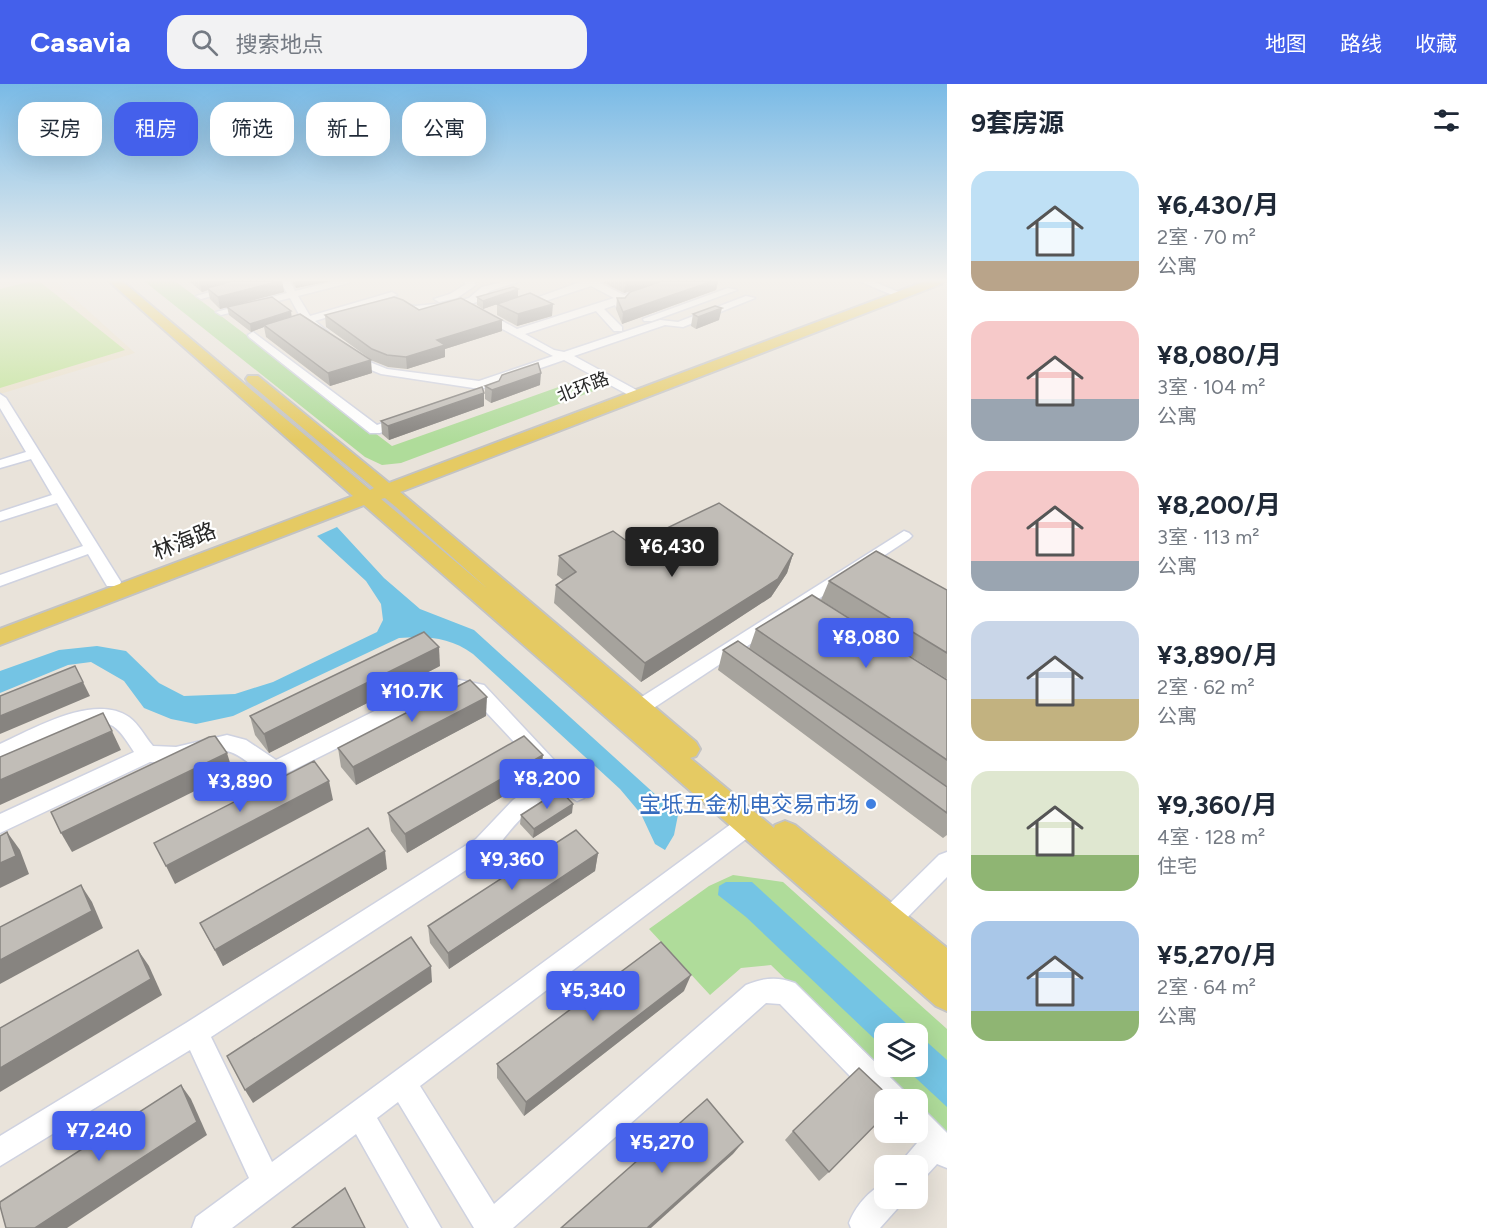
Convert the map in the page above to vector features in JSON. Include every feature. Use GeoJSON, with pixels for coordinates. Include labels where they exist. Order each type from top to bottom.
{"type":"FeatureCollection","features":[{"type":"Feature","properties":{"kind":"main road"},"geometry":{"type":"LineString","coordinates":[[182,334],[639,708],[947,968]]}},
{"type":"Feature","properties":{"kind":"main road"},"geometry":{"type":"LineString","coordinates":[[197,334],[947,995]]}},
{"type":"Feature","properties":{"kind":"main road","name":"北环路"},"geometry":{"type":"LineString","coordinates":[[373,490],[787,334]]}},
{"type":"Feature","properties":{"kind":"main road","name":"林海路"},"geometry":{"type":"LineString","coordinates":[[0,624],[373,490]]}},
{"type":"Feature","properties":{"kind":"main road","name":"林海路"},"geometry":{"type":"LineString","coordinates":[[0,637],[373,490]]}},
{"type":"Feature","properties":{"kind":"street"},"geometry":{"type":"LineString","coordinates":[[255,334],[253,335],[375,430],[419,414]]}},
{"type":"Feature","properties":{"kind":"street"},"geometry":{"type":"LineString","coordinates":[[326,334],[368,365],[385,372],[480,385],[606,334]]}},
{"type":"Feature","properties":{"kind":"street"},"geometry":{"type":"LineString","coordinates":[[519,334],[556,356],[632,393]]}},
{"type":"Feature","properties":{"kind":"street"},"geometry":{"type":"LineString","coordinates":[[556,356],[625,334]]}},
{"type":"Feature","properties":{"kind":"street"},"geometry":{"type":"LineString","coordinates":[[474,395],[563,365],[556,356]]}},
{"type":"Feature","properties":{"kind":"street"},"geometry":{"type":"LineString","coordinates":[[0,398],[6,418],[34,454],[113,582]]}},
{"type":"Feature","properties":{"kind":"street"},"geometry":{"type":"LineString","coordinates":[[0,464],[34,454]]}},
{"type":"Feature","properties":{"kind":"street"},"geometry":{"type":"LineString","coordinates":[[0,517],[60,497]]}},
{"type":"Feature","properties":{"kind":"street"},"geometry":{"type":"LineString","coordinates":[[639,708],[904,536]]}},
{"type":"Feature","properties":{"kind":"street"},"geometry":{"type":"LineString","coordinates":[[0,581],[91,548]]}},
{"type":"Feature","properties":{"kind":"street"},"geometry":{"type":"LineString","coordinates":[[868,560],[887,572]]}},
{"type":"Feature","properties":{"kind":"street"},"geometry":{"type":"LineString","coordinates":[[731,648],[750,661]]}},
{"type":"Feature","properties":{"kind":"street"},"geometry":{"type":"LineString","coordinates":[[0,824],[148,754],[176,755],[227,743],[239,746],[266,766],[276,768],[285,766],[438,688],[450,685],[477,690],[507,733],[559,777],[555,785]]}},
{"type":"Feature","properties":{"kind":"street"},"geometry":{"type":"LineString","coordinates":[[0,753],[81,717],[99,714],[121,721],[148,754]]}},
{"type":"Feature","properties":{"kind":"street"},"geometry":{"type":"LineString","coordinates":[[0,1152],[195,1032],[484,846],[512,814],[528,800],[555,785],[566,783],[577,792]]}},
{"type":"Feature","properties":{"kind":"street"},"geometry":{"type":"LineString","coordinates":[[207,1228],[750,823]]}},
{"type":"Feature","properties":{"kind":"street"},"geometry":{"type":"LineString","coordinates":[[889,920],[947,862]]}},
{"type":"Feature","properties":{"kind":"street"},"geometry":{"type":"LineString","coordinates":[[402,1083],[491,1228],[755,994],[766,990],[786,992],[882,1089]]}},
{"type":"Feature","properties":{"kind":"street"},"geometry":{"type":"LineString","coordinates":[[195,1032],[267,1184]]}},
{"type":"Feature","properties":{"kind":"street"},"geometry":{"type":"LineString","coordinates":[[360,1115],[426,1228]]}},
{"type":"Feature","properties":{"kind":"street"},"geometry":{"type":"LineString","coordinates":[[924,1155],[934,1140]]}},
{"type":"Feature","properties":{"kind":"street"},"geometry":{"type":"LineString","coordinates":[[864,1223],[876,1209]]}},
{"type":"Feature","properties":{"kind":"shaded area"},"geometry":{"type":"Polygon","coordinates":[[[0,334],[114,334],[135,353],[0,394],[0,334]]]}},
{"type":"Feature","properties":{"kind":"green space"},"geometry":{"type":"Polygon","coordinates":[[[0,334],[106,334],[125,350],[0,388],[0,334]]]}},
{"type":"Feature","properties":{"kind":"green space"},"geometry":{"type":"Polygon","coordinates":[[[211,334],[245,334],[392,446],[581,379],[599,389],[401,463],[382,465],[365,457],[211,334]]]}},
{"type":"Feature","properties":{"kind":"green space"},"geometry":{"type":"Polygon","coordinates":[[[733,875],[783,882],[947,1029],[947,1136],[928,1118],[928,1089],[899,1089],[886,1077],[928,1077],[928,1023],[874,1023],[874,1065],[771,965],[741,968],[710,995],[649,929],[709,886],[733,875]]]}},
{"type":"Feature","properties":{"kind":"water"},"geometry":{"type":"Polygon","coordinates":[[[337,527],[384,578],[420,609],[474,630],[678,815],[674,835],[665,850],[655,844],[641,814],[620,789],[473,654],[447,641],[419,637],[399,638],[233,716],[196,724],[171,719],[144,708],[124,681],[91,662],[68,665],[0,693],[0,671],[59,650],[97,646],[126,651],[159,683],[184,696],[235,694],[273,682],[377,632],[383,620],[381,604],[366,581],[317,536],[337,527]]]}},
{"type":"Feature","properties":{"kind":"water"},"geometry":{"type":"Polygon","coordinates":[[[726,882],[752,882],[906,1023],[874,1023],[874,1039],[746,917],[718,895],[719,886],[726,882]]]}},
{"type":"Feature","properties":{"kind":"water"},"geometry":{"type":"Polygon","coordinates":[[[928,1043],[947,1060],[947,1107],[915,1077],[928,1077],[928,1043]]]}},
{"type":"Feature","properties":{"kind":"building"},"geometry":{"type":"Polygon","coordinates":[[[277,334],[331,334],[371,360],[328,373],[277,334]]]}},
{"type":"Feature","properties":{"kind":"building"},"geometry":{"type":"Polygon","coordinates":[[[352,334],[455,334],[437,340],[445,345],[406,357],[387,355],[372,349],[352,334]]]}},
{"type":"Feature","properties":{"kind":"building"},"geometry":{"type":"Polygon","coordinates":[[[538,363],[541,373],[492,390],[485,386],[499,381],[502,375],[538,363]]]}},
{"type":"Feature","properties":{"kind":"building"},"geometry":{"type":"Polygon","coordinates":[[[482,387],[484,393],[388,426],[381,421],[482,387]]]}},
{"type":"Feature","properties":{"kind":"building"},"geometry":{"type":"Polygon","coordinates":[[[719,503],[793,554],[778,579],[645,663],[556,585],[576,572],[559,556],[613,531],[632,545],[719,503]]]}},
{"type":"Feature","properties":{"kind":"building"},"geometry":{"type":"Polygon","coordinates":[[[876,551],[947,590],[947,653],[829,581],[876,551]]]}},
{"type":"Feature","properties":{"kind":"building"},"geometry":{"type":"Polygon","coordinates":[[[812,595],[947,680],[947,760],[756,629],[812,595]]]}},
{"type":"Feature","properties":{"kind":"building"},"geometry":{"type":"Polygon","coordinates":[[[424,632],[439,647],[264,734],[250,716],[424,632]]]}},
{"type":"Feature","properties":{"kind":"building"},"geometry":{"type":"Polygon","coordinates":[[[738,641],[947,787],[947,813],[723,650],[738,641]]]}},
{"type":"Feature","properties":{"kind":"building"},"geometry":{"type":"Polygon","coordinates":[[[75,666],[83,682],[0,716],[0,696],[75,666]]]}},
{"type":"Feature","properties":{"kind":"building"},"geometry":{"type":"Polygon","coordinates":[[[470,680],[487,697],[353,767],[338,748],[470,680]]]}},
{"type":"Feature","properties":{"kind":"building"},"geometry":{"type":"Polygon","coordinates":[[[103,713],[112,731],[0,780],[0,757],[103,713]]]}},
{"type":"Feature","properties":{"kind":"building"},"geometry":{"type":"Polygon","coordinates":[[[215,736],[227,753],[61,833],[51,812],[215,736]]]}},
{"type":"Feature","properties":{"kind":"building"},"geometry":{"type":"Polygon","coordinates":[[[524,736],[543,755],[405,834],[388,813],[524,736]]]}},
{"type":"Feature","properties":{"kind":"building"},"geometry":{"type":"Polygon","coordinates":[[[314,761],[329,781],[166,866],[154,843],[314,761]]]}},
{"type":"Feature","properties":{"kind":"building"},"geometry":{"type":"Polygon","coordinates":[[[560,790],[573,804],[534,829],[521,815],[560,790]]]}},
{"type":"Feature","properties":{"kind":"building"},"geometry":{"type":"Polygon","coordinates":[[[368,828],[385,851],[215,950],[200,923],[368,828]]]}},
{"type":"Feature","properties":{"kind":"building"},"geometry":{"type":"Polygon","coordinates":[[[576,830],[598,853],[448,953],[428,926],[576,830]]]}},
{"type":"Feature","properties":{"kind":"building"},"geometry":{"type":"Polygon","coordinates":[[[7,832],[16,856],[0,863],[0,836],[7,832]]]}},
{"type":"Feature","properties":{"kind":"building"},"geometry":{"type":"Polygon","coordinates":[[[81,885],[92,911],[0,960],[0,927],[81,885]]]}},
{"type":"Feature","properties":{"kind":"building"},"geometry":{"type":"Polygon","coordinates":[[[411,937],[431,966],[245,1090],[227,1056],[411,937]]]}},
{"type":"Feature","properties":{"kind":"building"},"geometry":{"type":"Polygon","coordinates":[[[661,942],[691,975],[526,1102],[497,1064],[661,942]]]}},
{"type":"Feature","properties":{"kind":"building"},"geometry":{"type":"Polygon","coordinates":[[[138,950],[151,979],[0,1068],[0,1028],[138,950]]]}},
{"type":"Feature","properties":{"kind":"building"},"geometry":{"type":"Polygon","coordinates":[[[859,1068],[881,1089],[874,1089],[874,1126],[829,1172],[793,1131],[859,1068]]]}},
{"type":"Feature","properties":{"kind":"building"},"geometry":{"type":"Polygon","coordinates":[[[181,1085],[197,1122],[35,1228],[6,1228],[0,1202],[181,1085]]]}},
{"type":"Feature","properties":{"kind":"building"},"geometry":{"type":"Polygon","coordinates":[[[707,1099],[743,1142],[647,1228],[561,1228],[707,1099]]]}},
{"type":"Feature","properties":{"kind":"building"},"geometry":{"type":"Polygon","coordinates":[[[345,1188],[365,1228],[292,1228],[345,1188]]]}},
{"type":"Feature","properties":{"kind":"place","name":"宝坻五金机电交易市场"},"geometry":{"type":"Point","coordinates":[871,804]}}]}
